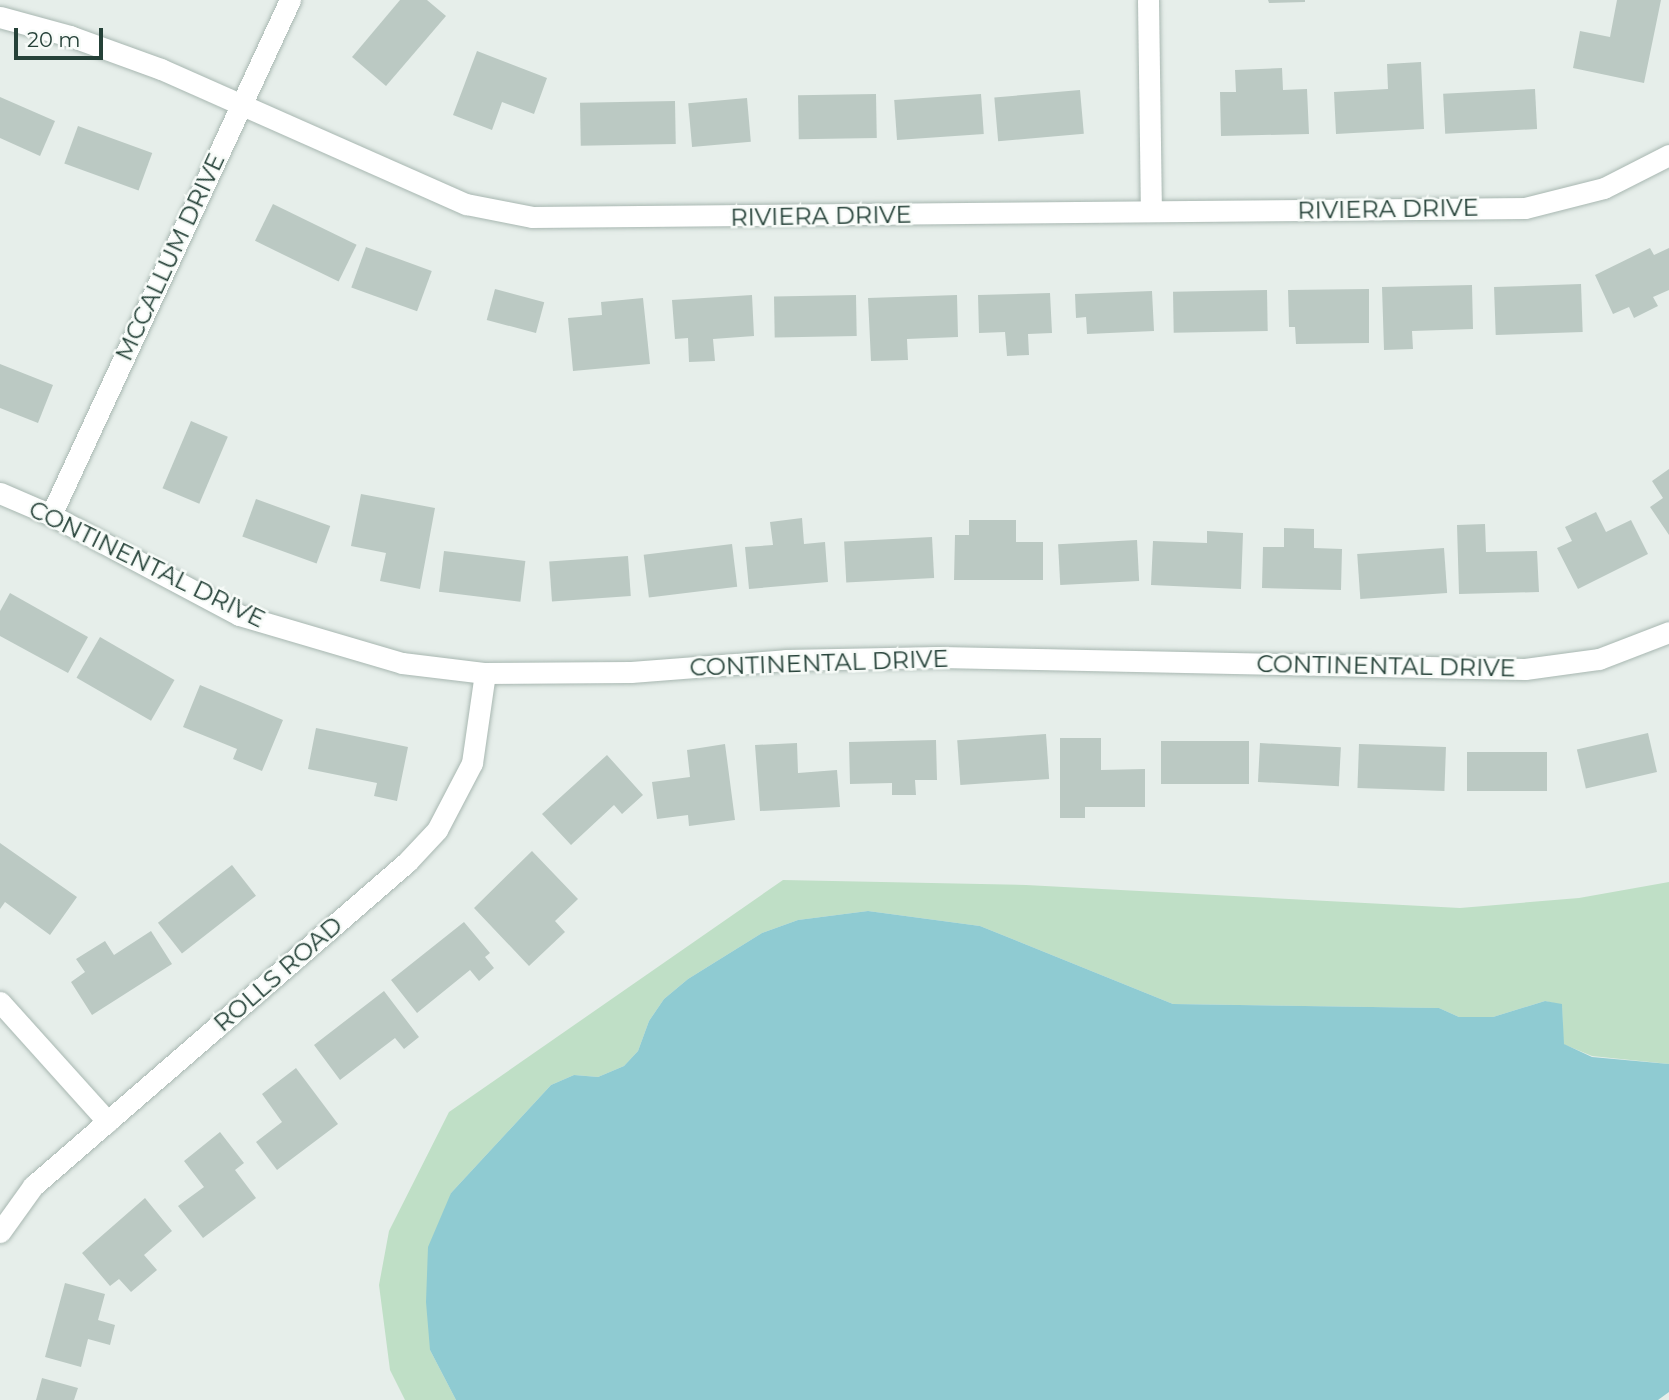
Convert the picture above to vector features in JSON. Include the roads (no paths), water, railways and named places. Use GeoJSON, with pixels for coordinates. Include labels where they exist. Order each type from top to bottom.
{"type":"FeatureCollection","features":[{"type":"Feature","properties":{"kind":"street","name":"MCCALLUM DRIVE"},"geometry":{"type":"LineString","coordinates":[[51,515],[290,0]]}},
{"type":"Feature","properties":{"kind":"street"},"geometry":{"type":"LineString","coordinates":[[1148,0],[1151,211]]}},
{"type":"Feature","properties":{"kind":"street","name":"RIVIERA DRIVE"},"geometry":{"type":"LineString","coordinates":[[0,17],[70,36],[241,105],[428,190],[466,204],[532,217],[1525,208],[1605,188],[1669,155]]}},
{"type":"Feature","properties":{"kind":"street","name":"CONTINENTAL DRIVE"},"geometry":{"type":"LineString","coordinates":[[0,493],[51,515],[239,615],[402,663],[485,673],[631,672],[786,660],[940,657],[1535,669],[1600,659],[1669,632]]}},
{"type":"Feature","properties":{"kind":"street","name":"ROLLS ROAD"},"geometry":{"type":"LineString","coordinates":[[0,1232],[33,1186],[408,862],[437,830],[472,763],[485,673]]}},
{"type":"Feature","properties":{"kind":"street"},"geometry":{"type":"LineString","coordinates":[[0,1002],[108,1122]]}},
{"type":"Feature","properties":{"kind":"water"},"geometry":{"type":"Polygon","coordinates":[[[868,911],[980,926],[1173,1004],[1439,1008],[1459,1017],[1493,1017],[1545,1001],[1562,1004],[1564,1044],[1592,1057],[1669,1064],[1669,1392],[1658,1400],[456,1400],[430,1350],[426,1302],[428,1247],[451,1193],[551,1085],[574,1075],[598,1077],[624,1066],[638,1051],[649,1021],[664,999],[688,979],[762,933],[798,920],[868,911]]]}}]}
